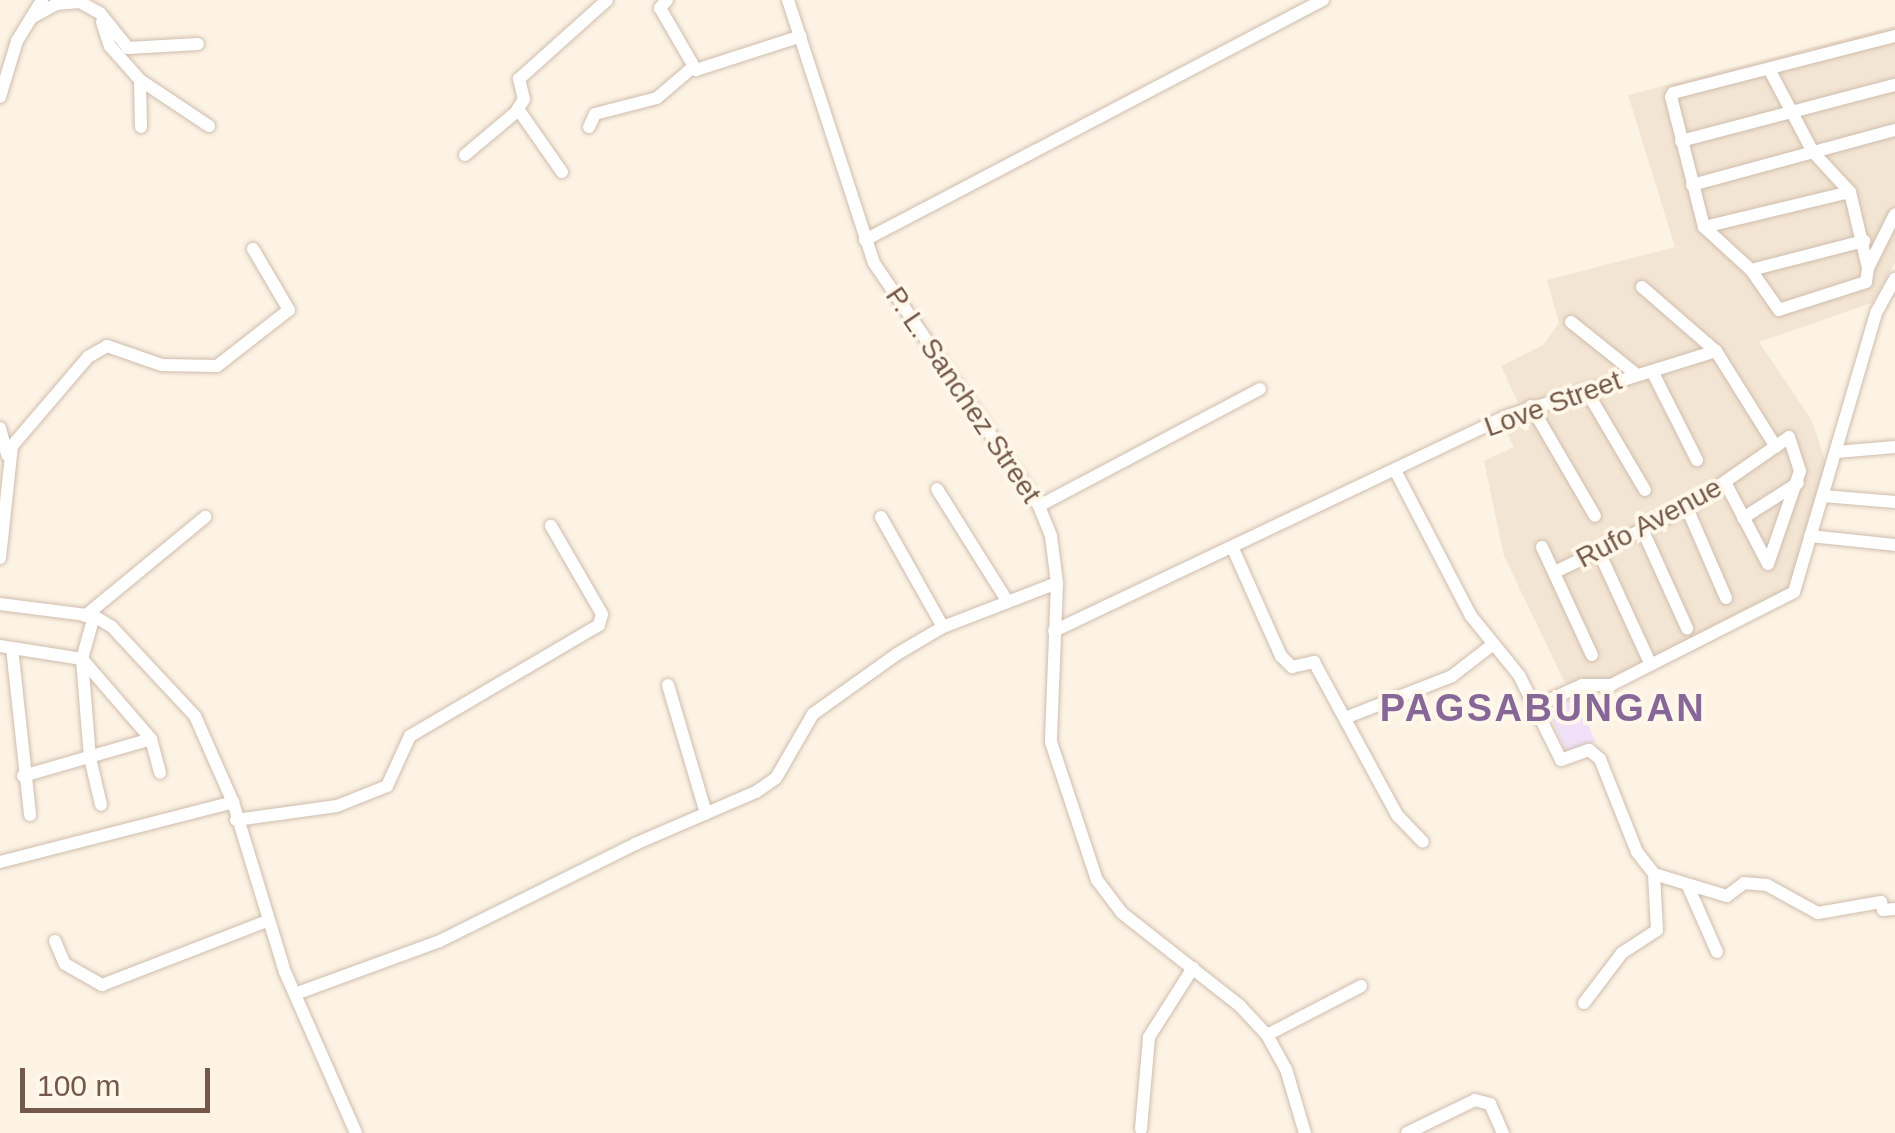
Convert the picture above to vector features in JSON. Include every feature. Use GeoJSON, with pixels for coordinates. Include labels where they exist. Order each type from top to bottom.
{"type":"FeatureCollection","features":[{"type":"Feature","properties":{"kind":"street"},"geometry":{"type":"LineString","coordinates":[[465,155],[518,109],[524,99],[518,80],[608,0]]}},
{"type":"Feature","properties":{"kind":"street"},"geometry":{"type":"LineString","coordinates":[[667,0],[660,8],[692,68]]}},
{"type":"Feature","properties":{"kind":"street","name":"P. L. Sanchez Street"},"geometry":{"type":"LineString","coordinates":[[788,0],[865,240],[900,305],[1038,506],[1054,546],[1057,583],[1051,742],[1097,880],[1122,913],[1193,968],[1267,1035],[1286,1068],[1305,1133]]}},
{"type":"Feature","properties":{"kind":"street"},"geometry":{"type":"LineString","coordinates":[[865,240],[1324,0]]}},
{"type":"Feature","properties":{"kind":"street"},"geometry":{"type":"LineString","coordinates":[[0,97],[2,78],[32,18],[49,2],[80,2],[100,13],[129,48],[198,44]]}},
{"type":"Feature","properties":{"kind":"street"},"geometry":{"type":"LineString","coordinates":[[100,13],[110,46],[140,80],[209,126]]}},
{"type":"Feature","properties":{"kind":"street"},"geometry":{"type":"LineString","coordinates":[[692,68],[704,70],[801,36]]}},
{"type":"Feature","properties":{"kind":"street"},"geometry":{"type":"LineString","coordinates":[[1895,36],[1673,94],[1704,227],[1751,270],[1780,310],[1867,275],[1895,214]]}},
{"type":"Feature","properties":{"kind":"street"},"geometry":{"type":"LineString","coordinates":[[588,127],[595,114],[657,98],[692,68]]}},
{"type":"Feature","properties":{"kind":"street"},"geometry":{"type":"LineString","coordinates":[[1768,69],[1812,152],[1850,192],[1864,241],[1867,275]]}},
{"type":"Feature","properties":{"kind":"street"},"geometry":{"type":"LineString","coordinates":[[140,80],[140,127]]}},
{"type":"Feature","properties":{"kind":"street"},"geometry":{"type":"LineString","coordinates":[[1681,141],[1895,85]]}},
{"type":"Feature","properties":{"kind":"street"},"geometry":{"type":"LineString","coordinates":[[518,109],[562,172]]}},
{"type":"Feature","properties":{"kind":"street"},"geometry":{"type":"LineString","coordinates":[[1692,186],[1895,130]]}},
{"type":"Feature","properties":{"kind":"street"},"geometry":{"type":"LineString","coordinates":[[1704,227],[1850,192]]}},
{"type":"Feature","properties":{"kind":"street"},"geometry":{"type":"LineString","coordinates":[[1751,270],[1864,241]]}},
{"type":"Feature","properties":{"kind":"street"},"geometry":{"type":"LineString","coordinates":[[8,458],[39,409],[98,350],[121,348],[162,365],[204,368],[281,318],[291,306],[253,249]]}},
{"type":"Feature","properties":{"kind":"street"},"geometry":{"type":"LineString","coordinates":[[1536,706],[1582,685],[1611,685],[1790,596],[1876,313],[1895,279]]}},
{"type":"Feature","properties":{"kind":"street"},"geometry":{"type":"LineString","coordinates":[[1642,287],[1716,351],[1776,446]]}},
{"type":"Feature","properties":{"kind":"street"},"geometry":{"type":"LineString","coordinates":[[1572,322],[1636,374]]}},
{"type":"Feature","properties":{"kind":"street","name":"Love Street"},"geometry":{"type":"LineString","coordinates":[[1054,630],[1234,551],[1531,406],[1716,351]]}},
{"type":"Feature","properties":{"kind":"street"},"geometry":{"type":"LineString","coordinates":[[1652,371],[1697,460]]}},
{"type":"Feature","properties":{"kind":"street"},"geometry":{"type":"LineString","coordinates":[[1038,506],[1260,389]]}},
{"type":"Feature","properties":{"kind":"street"},"geometry":{"type":"LineString","coordinates":[[1586,390],[1645,490]]}},
{"type":"Feature","properties":{"kind":"street"},"geometry":{"type":"LineString","coordinates":[[1531,406],[1595,516]]}},
{"type":"Feature","properties":{"kind":"street"},"geometry":{"type":"LineString","coordinates":[[0,428],[8,458],[0,558]]}},
{"type":"Feature","properties":{"kind":"street","name":"Rufo Avenue"},"geometry":{"type":"LineString","coordinates":[[1556,572],[1687,508],[1789,438],[1799,462],[1798,484]]}},
{"type":"Feature","properties":{"kind":"street"},"geometry":{"type":"LineString","coordinates":[[1836,452],[1895,447]]}},
{"type":"Feature","properties":{"kind":"street"},"geometry":{"type":"LineString","coordinates":[[1396,472],[1491,646],[1520,675],[1562,760],[1589,750],[1600,759],[1637,852],[1654,874],[1726,896],[1753,882],[1818,913],[1881,902],[1884,910],[1895,910]]}},
{"type":"Feature","properties":{"kind":"street"},"geometry":{"type":"LineString","coordinates":[[1726,484],[1766,564],[1798,484]]}},
{"type":"Feature","properties":{"kind":"street"},"geometry":{"type":"LineString","coordinates":[[1743,518],[1798,484]]}},
{"type":"Feature","properties":{"kind":"street"},"geometry":{"type":"LineString","coordinates":[[937,489],[1008,602]]}},
{"type":"Feature","properties":{"kind":"street"},"geometry":{"type":"LineString","coordinates":[[1823,496],[1895,502]]}},
{"type":"Feature","properties":{"kind":"street"},"geometry":{"type":"LineString","coordinates":[[1687,508],[1726,598]]}},
{"type":"Feature","properties":{"kind":"street"},"geometry":{"type":"LineString","coordinates":[[101,805],[90,758],[82,659],[89,616],[204,517]]}},
{"type":"Feature","properties":{"kind":"street"},"geometry":{"type":"LineString","coordinates":[[881,518],[943,628]]}},
{"type":"Feature","properties":{"kind":"street"},"geometry":{"type":"LineString","coordinates":[[236,820],[337,806],[387,786],[410,736],[599,625],[602,614],[552,526]]}},
{"type":"Feature","properties":{"kind":"street"},"geometry":{"type":"LineString","coordinates":[[1643,531],[1687,628]]}},
{"type":"Feature","properties":{"kind":"street"},"geometry":{"type":"LineString","coordinates":[[1810,536],[1895,545]]}},
{"type":"Feature","properties":{"kind":"street"},"geometry":{"type":"LineString","coordinates":[[1542,547],[1592,656]]}},
{"type":"Feature","properties":{"kind":"street"},"geometry":{"type":"LineString","coordinates":[[1234,551],[1281,656],[1292,667],[1313,660],[1397,815],[1423,842]]}},
{"type":"Feature","properties":{"kind":"street"},"geometry":{"type":"LineString","coordinates":[[1598,552],[1651,666]]}},
{"type":"Feature","properties":{"kind":"street"},"geometry":{"type":"LineString","coordinates":[[294,994],[440,941],[776,778],[814,714],[943,628],[1057,583]]}},
{"type":"Feature","properties":{"kind":"street"},"geometry":{"type":"LineString","coordinates":[[0,604],[89,616],[112,627],[195,716],[233,802],[267,921],[294,994],[356,1133]]}},
{"type":"Feature","properties":{"kind":"street"},"geometry":{"type":"LineString","coordinates":[[1345,718],[1452,676],[1491,646]]}},
{"type":"Feature","properties":{"kind":"street"},"geometry":{"type":"LineString","coordinates":[[30,815],[6,647],[82,659],[151,739],[160,773]]}},
{"type":"Feature","properties":{"kind":"street"},"geometry":{"type":"LineString","coordinates":[[668,685],[706,813]]}},
{"type":"Feature","properties":{"kind":"street"},"geometry":{"type":"LineString","coordinates":[[23,776],[151,739]]}},
{"type":"Feature","properties":{"kind":"street"},"geometry":{"type":"LineString","coordinates":[[0,862],[233,802]]}},
{"type":"Feature","properties":{"kind":"street"},"geometry":{"type":"LineString","coordinates":[[1584,1002],[1622,953],[1658,930],[1654,874]]}},
{"type":"Feature","properties":{"kind":"street"},"geometry":{"type":"LineString","coordinates":[[1688,886],[1716,952]]}},
{"type":"Feature","properties":{"kind":"street"},"geometry":{"type":"LineString","coordinates":[[56,942],[65,964],[102,985],[267,921]]}},
{"type":"Feature","properties":{"kind":"street"},"geometry":{"type":"LineString","coordinates":[[1141,1129],[1149,1037],[1193,968]]}},
{"type":"Feature","properties":{"kind":"street"},"geometry":{"type":"LineString","coordinates":[[1267,1035],[1362,986]]}},
{"type":"Feature","properties":{"kind":"street"},"geometry":{"type":"LineString","coordinates":[[1416,1131],[1475,1100],[1490,1104],[1503,1133]]}},
{"type":"Feature","properties":{"kind":"shaded area"},"geometry":{"type":"Polygon","coordinates":[[[1895,26],[1895,263],[1872,303],[1759,342],[1811,419],[1828,469],[1788,597],[1607,680],[1565,683],[1504,556],[1484,461],[1514,447],[1497,415],[1518,403],[1501,366],[1543,345],[1559,323],[1547,280],[1675,247],[1628,95],[1895,26]]]}},
{"type":"Feature","properties":{"kind":"shaded area"},"geometry":{"type":"Polygon","coordinates":[[[1573,691],[1595,741],[1567,754],[1545,704],[1573,691]]]}},
{"type":"Feature","properties":{"kind":"district","name":"PAGSABUNGAN"},"geometry":{"type":"Point","coordinates":[1543,709]}}]}
